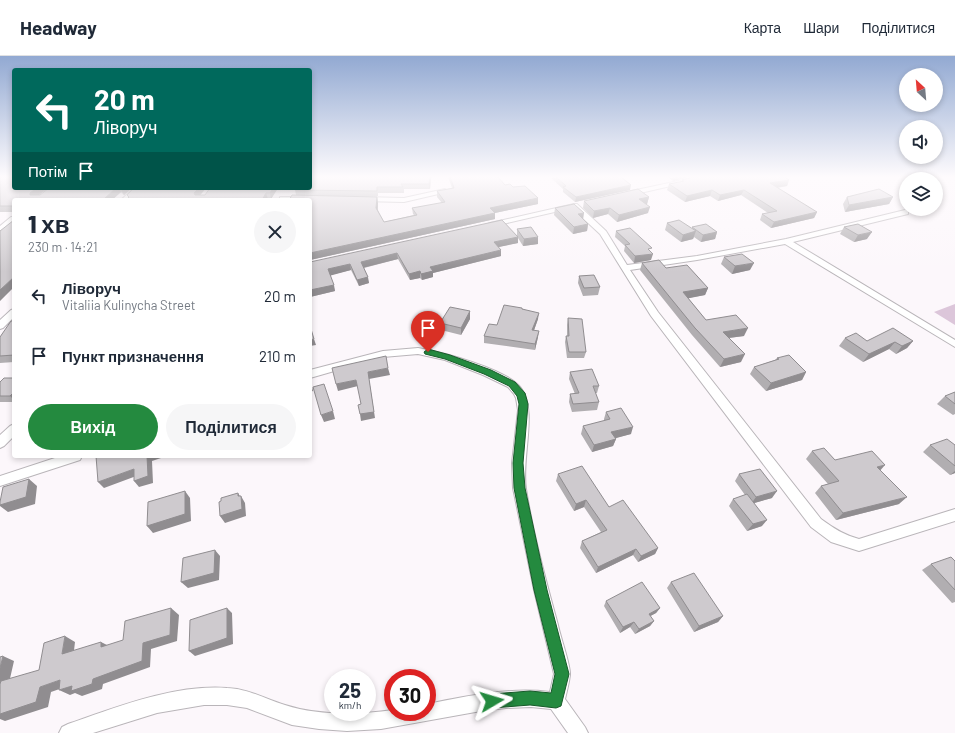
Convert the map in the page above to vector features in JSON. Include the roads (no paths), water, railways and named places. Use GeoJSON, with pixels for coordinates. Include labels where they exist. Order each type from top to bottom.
{"type":"FeatureCollection","features":[{"type":"Feature","properties":{"kind":"street"},"geometry":{"type":"LineString","coordinates":[[481,227],[562,209]]}},
{"type":"Feature","properties":{"kind":"street"},"geometry":{"type":"LineString","coordinates":[[581,209],[603,233],[654,314],[816,523],[831,536],[844,543],[859,545],[955,515]]}},
{"type":"Feature","properties":{"kind":"street"},"geometry":{"type":"LineString","coordinates":[[625,268],[697,258],[786,241],[899,213]]}},
{"type":"Feature","properties":{"kind":"street"},"geometry":{"type":"LineString","coordinates":[[786,241],[955,344]]}},
{"type":"Feature","properties":{"kind":"street"},"geometry":{"type":"LineString","coordinates":[[0,326],[12,314]]}},
{"type":"Feature","properties":{"kind":"street"},"geometry":{"type":"LineString","coordinates":[[312,373],[384,354],[418,351],[447,357],[488,372],[512,384],[518,390],[522,398],[524,410],[518,463],[519,488],[541,590],[562,674],[556,701]]}},
{"type":"Feature","properties":{"kind":"street"},"geometry":{"type":"LineString","coordinates":[[0,443],[12,430]]}},
{"type":"Feature","properties":{"kind":"street"},"geometry":{"type":"LineString","coordinates":[[0,481],[70,458]]}},
{"type":"Feature","properties":{"kind":"street"},"geometry":{"type":"LineString","coordinates":[[68,733],[171,702],[200,697],[225,696],[247,699],[282,714],[300,718],[356,722],[409,717],[505,699],[530,698],[556,701],[579,733]]}}]}
